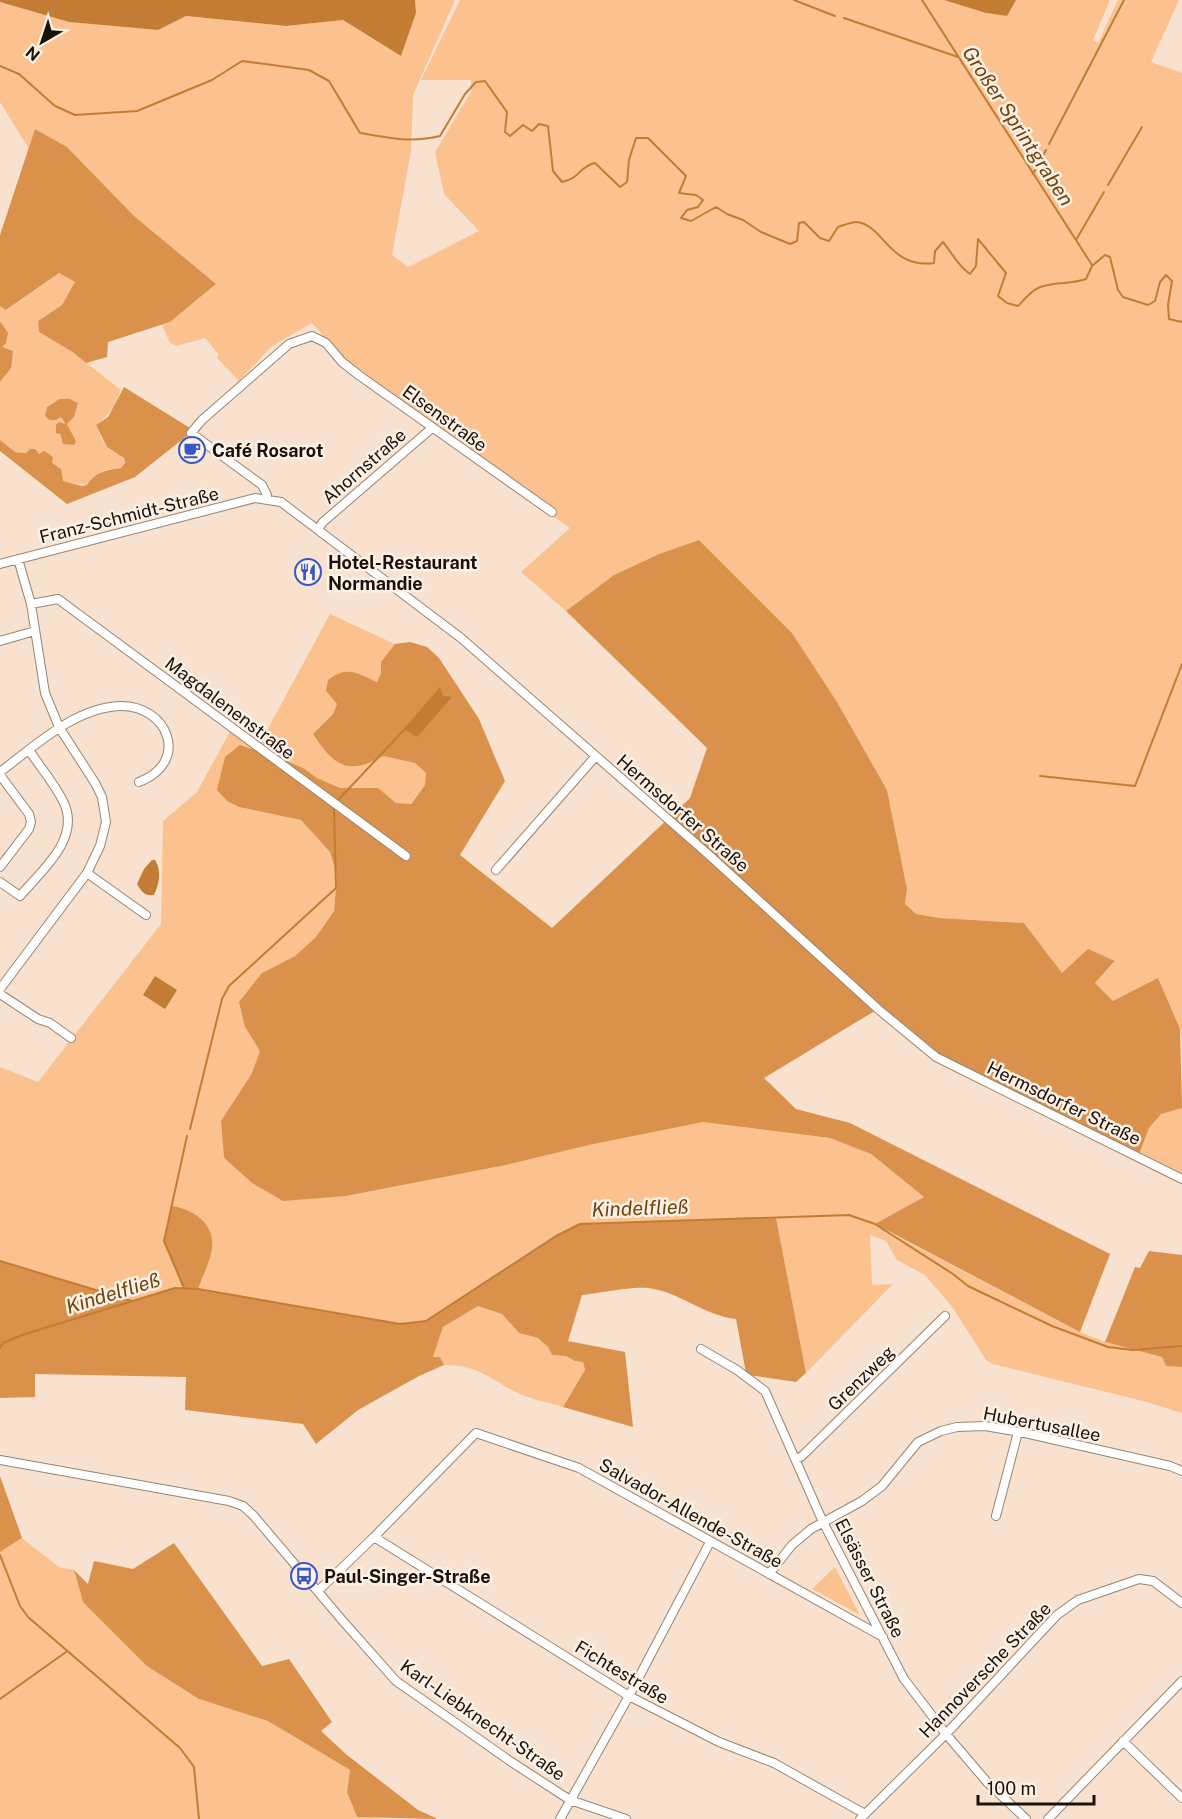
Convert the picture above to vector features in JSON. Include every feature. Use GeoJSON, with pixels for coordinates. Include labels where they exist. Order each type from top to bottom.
{"type":"FeatureCollection","features":[{"type":"Feature","properties":{"kind":"street","name":"Elsenstraße"},"geometry":{"type":"LineString","coordinates":[[191,433],[202,420],[290,344],[312,336],[326,343],[342,362],[552,512]]}},
{"type":"Feature","properties":{"kind":"street","name":"Ahornstraße"},"geometry":{"type":"LineString","coordinates":[[318,529],[323,522],[432,428]]}},
{"type":"Feature","properties":{"kind":"street","name":"Hermsdorfer Straße"},"geometry":{"type":"LineString","coordinates":[[191,433],[262,485],[267,499],[281,502],[461,638],[709,855],[878,1009],[936,1057],[1182,1179]]}},
{"type":"Feature","properties":{"kind":"street","name":"Franz-Schmidt-Straße"},"geometry":{"type":"LineString","coordinates":[[0,564],[255,498],[267,499]]}},
{"type":"Feature","properties":{"kind":"street"},"geometry":{"type":"LineString","coordinates":[[0,989],[87,873],[100,846],[106,822],[102,797],[59,727],[45,693],[31,604],[18,559]]}},
{"type":"Feature","properties":{"kind":"street","name":"Magdalenenstraße"},"geometry":{"type":"LineString","coordinates":[[31,604],[57,599],[406,856]]}},
{"type":"Feature","properties":{"kind":"street"},"geometry":{"type":"LineString","coordinates":[[0,641],[34,631]]}},
{"type":"Feature","properties":{"kind":"street"},"geometry":{"type":"LineString","coordinates":[[0,867],[30,829],[31,822],[29,814],[0,773],[59,727],[89,713],[118,706],[136,708],[157,719],[167,735],[169,751],[164,766],[152,777],[139,782]]}},
{"type":"Feature","properties":{"kind":"street"},"geometry":{"type":"LineString","coordinates":[[0,882],[20,896],[63,844],[67,831],[67,815],[63,801],[29,750]]}},
{"type":"Feature","properties":{"kind":"street"},"geometry":{"type":"LineString","coordinates":[[496,870],[595,757]]}},
{"type":"Feature","properties":{"kind":"street"},"geometry":{"type":"LineString","coordinates":[[87,873],[146,915]]}},
{"type":"Feature","properties":{"kind":"street"},"geometry":{"type":"LineString","coordinates":[[0,994],[71,1038]]}},
{"type":"Feature","properties":{"kind":"street","name":"Grenzweg"},"geometry":{"type":"LineString","coordinates":[[796,1459],[811,1448],[945,1316]]}},
{"type":"Feature","properties":{"kind":"street","name":"Elsässer Straße"},"geometry":{"type":"LineString","coordinates":[[702,1349],[765,1391],[824,1522],[904,1679],[946,1734],[987,1782],[1026,1819]]}},
{"type":"Feature","properties":{"kind":"street","name":"Hubertusallee"},"geometry":{"type":"LineString","coordinates":[[769,1574],[792,1545],[811,1529],[862,1501],[888,1481],[912,1449],[929,1436],[957,1427],[985,1426],[1018,1432],[1170,1466],[1182,1471]]}},
{"type":"Feature","properties":{"kind":"street"},"geometry":{"type":"LineString","coordinates":[[996,1516],[1018,1432]]}},
{"type":"Feature","properties":{"kind":"street","name":"Salvador-Allende-Straße"},"geometry":{"type":"LineString","coordinates":[[374,1537],[476,1433],[579,1468],[883,1637]]}},
{"type":"Feature","properties":{"kind":"street","name":"Karl-Liebknecht-Straße"},"geometry":{"type":"LineString","coordinates":[[0,1460],[239,1504],[253,1515],[396,1681],[570,1800],[626,1819]]}},
{"type":"Feature","properties":{"kind":"street"},"geometry":{"type":"LineString","coordinates":[[318,1591],[374,1537]]}},
{"type":"Feature","properties":{"kind":"street","name":"Fichtestraße"},"geometry":{"type":"LineString","coordinates":[[374,1537],[629,1696],[719,1743],[774,1763],[863,1817]]}},
{"type":"Feature","properties":{"kind":"street"},"geometry":{"type":"LineString","coordinates":[[560,1819],[629,1696],[710,1542]]}},
{"type":"Feature","properties":{"kind":"street","name":"Hannoversche Straße"},"geometry":{"type":"LineString","coordinates":[[863,1817],[1069,1605],[1139,1579],[1153,1581],[1182,1603]]}},
{"type":"Feature","properties":{"kind":"street"},"geometry":{"type":"LineString","coordinates":[[1048,1819],[1182,1681]]}},
{"type":"Feature","properties":{"kind":"street"},"geometry":{"type":"LineString","coordinates":[[1123,1742],[1182,1798]]}},
{"type":"Feature","properties":{"kind":"shaded area"},"geometry":{"type":"Polygon","coordinates":[[[0,0],[415,0],[416,13],[401,56],[343,20],[286,26],[186,16],[158,30],[69,22],[0,2],[0,0]]]}},
{"type":"Feature","properties":{"kind":"shaded area"},"geometry":{"type":"Polygon","coordinates":[[[415,0],[455,0],[413,95],[411,151],[392,255],[408,267],[479,231],[444,194],[435,152],[471,92],[471,80],[421,80],[460,0],[944,0],[986,13],[1006,16],[1016,0],[1110,0],[1093,40],[1098,43],[1118,0],[1179,0],[1151,62],[1182,73],[1182,1038],[1180,1029],[1113,1001],[1095,983],[1115,962],[1062,973],[1024,923],[940,918],[916,914],[905,904],[907,889],[887,790],[837,702],[792,633],[699,540],[659,554],[614,575],[566,611],[521,572],[570,528],[360,376],[312,323],[272,346],[239,381],[217,358],[218,354],[205,338],[177,346],[170,343],[162,325],[170,322],[216,284],[134,216],[67,147],[35,129],[29,149],[0,102],[0,2],[69,22],[158,30],[186,16],[286,26],[343,20],[401,56],[416,13],[415,0]]]}},
{"type":"Feature","properties":{"kind":"shaded area"},"geometry":{"type":"Polygon","coordinates":[[[944,0],[1016,0],[1007,16],[986,13],[944,0]]]}},
{"type":"Feature","properties":{"kind":"shaded area"},"geometry":{"type":"Polygon","coordinates":[[[35,129],[67,147],[134,216],[216,284],[170,322],[108,342],[107,357],[86,363],[39,332],[38,321],[62,305],[75,282],[59,273],[6,310],[0,306],[0,235],[35,129]]]}},
{"type":"Feature","properties":{"kind":"shaded area"},"geometry":{"type":"Polygon","coordinates":[[[59,273],[76,283],[62,305],[38,321],[39,332],[74,353],[121,390],[111,410],[96,425],[105,445],[124,459],[125,463],[121,468],[104,470],[87,485],[63,482],[52,463],[39,454],[14,452],[0,440],[0,382],[4,378],[13,351],[1,347],[0,306],[7,310],[59,273]],[[70,399],[51,405],[65,421],[60,434],[61,440],[76,441],[67,424],[74,417],[78,403],[70,399]]]}},
{"type":"Feature","properties":{"kind":"shaded area"},"geometry":{"type":"Polygon","coordinates":[[[0,321],[8,333],[6,343],[2,347],[13,351],[11,368],[0,382],[0,321]]]}},
{"type":"Feature","properties":{"kind":"shaded area"},"geometry":{"type":"Polygon","coordinates":[[[124,387],[190,428],[188,435],[135,477],[67,504],[0,451],[0,440],[15,452],[26,453],[30,449],[35,449],[39,454],[44,451],[53,457],[52,463],[61,469],[63,481],[82,486],[87,485],[102,472],[121,468],[125,463],[124,458],[107,447],[96,425],[108,417],[124,387]]]}},
{"type":"Feature","properties":{"kind":"shaded area"},"geometry":{"type":"Polygon","coordinates":[[[60,399],[70,399],[78,403],[74,417],[67,424],[76,441],[74,445],[63,444],[60,434],[56,433],[56,425],[59,422],[65,424],[63,419],[60,417],[50,420],[45,416],[47,407],[60,399]]]}},
{"type":"Feature","properties":{"kind":"shaded area"},"geometry":{"type":"Polygon","coordinates":[[[699,540],[792,633],[837,702],[887,790],[907,889],[905,904],[916,914],[940,918],[1024,923],[1062,973],[1088,949],[1115,961],[1095,983],[1113,1001],[1158,978],[1180,1029],[1182,1108],[1161,1114],[1149,1128],[1138,1157],[936,1057],[878,1009],[764,1078],[796,1109],[850,1123],[1110,1254],[1080,1332],[875,1224],[924,1197],[871,1154],[830,1138],[703,1122],[589,1145],[506,1165],[346,1196],[283,1201],[252,1183],[224,1158],[221,1121],[252,1073],[260,1051],[245,1027],[239,1002],[262,973],[295,956],[316,937],[334,911],[337,875],[330,852],[301,820],[239,807],[227,801],[217,790],[225,757],[240,745],[285,760],[340,788],[378,788],[396,803],[411,804],[425,785],[426,773],[415,763],[383,756],[360,766],[343,764],[328,754],[313,734],[333,714],[337,704],[326,691],[328,680],[341,673],[352,672],[377,682],[381,673],[381,662],[395,644],[410,642],[427,647],[439,658],[479,719],[505,781],[460,855],[552,928],[690,798],[707,748],[566,611],[614,575],[659,554],[699,540]]]}},
{"type":"Feature","properties":{"kind":"shaded area"},"geometry":{"type":"Polygon","coordinates":[[[330,614],[395,644],[381,662],[381,673],[377,683],[326,691],[337,703],[333,714],[313,734],[372,762],[383,756],[415,763],[426,773],[425,785],[410,804],[396,803],[378,788],[340,788],[285,760],[241,745],[227,801],[239,807],[301,820],[330,852],[337,875],[334,911],[316,937],[295,956],[262,973],[245,1027],[261,1051],[252,1073],[221,1121],[224,1158],[252,1183],[347,1196],[506,1165],[589,1145],[703,1122],[830,1138],[871,1154],[924,1197],[875,1225],[1080,1332],[1105,1342],[1162,1357],[1166,1366],[1182,1367],[1182,1413],[1147,1402],[993,1364],[986,1360],[953,1308],[925,1275],[897,1260],[886,1241],[870,1235],[872,1285],[893,1284],[806,1373],[776,1218],[580,1224],[556,1236],[426,1321],[400,1324],[175,1288],[133,1302],[0,1261],[0,1067],[38,1082],[161,924],[163,821],[197,792],[232,728],[258,747],[330,614]]]}},
{"type":"Feature","properties":{"kind":"shaded area"},"geometry":{"type":"Polygon","coordinates":[[[440,687],[443,696],[452,697],[417,737],[404,729],[440,687]]]}},
{"type":"Feature","properties":{"kind":"shaded area"},"geometry":{"type":"Polygon","coordinates":[[[152,860],[155,860],[157,864],[159,878],[154,895],[148,895],[137,884],[144,869],[152,860]]]}},
{"type":"Feature","properties":{"kind":"shaded area"},"geometry":{"type":"Polygon","coordinates":[[[155,976],[177,990],[165,1009],[143,995],[155,976]]]}},
{"type":"Feature","properties":{"kind":"shaded area"},"geometry":{"type":"Polygon","coordinates":[[[1182,1108],[1182,1179],[1138,1157],[1149,1128],[1161,1114],[1182,1108]]]}},
{"type":"Feature","properties":{"kind":"shaded area"},"geometry":{"type":"Polygon","coordinates":[[[172,1206],[197,1216],[203,1221],[211,1235],[211,1254],[198,1289],[400,1324],[426,1321],[556,1236],[580,1224],[776,1218],[806,1373],[796,1382],[749,1375],[746,1373],[736,1319],[714,1313],[660,1290],[642,1288],[582,1295],[568,1341],[625,1352],[633,1427],[563,1407],[585,1370],[583,1362],[566,1356],[552,1355],[548,1347],[538,1338],[519,1333],[502,1314],[478,1306],[443,1327],[433,1357],[440,1357],[444,1365],[419,1376],[358,1410],[316,1444],[303,1424],[185,1410],[186,1377],[35,1374],[35,1397],[0,1398],[0,1261],[133,1301],[175,1288],[184,1288],[164,1241],[172,1206]]]}},
{"type":"Feature","properties":{"kind":"shaded area"},"geometry":{"type":"Polygon","coordinates":[[[1149,1251],[1182,1255],[1182,1367],[1166,1366],[1162,1357],[1105,1342],[1135,1267],[1140,1268],[1149,1251]]]}},
{"type":"Feature","properties":{"kind":"shaded area"},"geometry":{"type":"Polygon","coordinates":[[[478,1306],[502,1314],[519,1333],[538,1338],[548,1347],[552,1355],[566,1356],[583,1362],[585,1370],[563,1407],[519,1394],[474,1370],[444,1365],[440,1357],[433,1357],[443,1327],[478,1306]]]}},
{"type":"Feature","properties":{"kind":"shaded area"},"geometry":{"type":"Polygon","coordinates":[[[0,1476],[22,1538],[0,1552],[0,1476]]]}},
{"type":"Feature","properties":{"kind":"shaded area"},"geometry":{"type":"Polygon","coordinates":[[[22,1538],[59,1567],[74,1570],[83,1602],[199,1699],[268,1721],[350,1770],[347,1792],[357,1817],[386,1819],[0,1819],[0,1552],[22,1538]]]}},
{"type":"Feature","properties":{"kind":"shaded area"},"geometry":{"type":"Polygon","coordinates":[[[174,1543],[262,1666],[289,1659],[332,1722],[321,1731],[347,1755],[418,1810],[438,1819],[357,1817],[347,1792],[350,1770],[268,1721],[199,1699],[147,1666],[83,1602],[74,1570],[88,1584],[94,1561],[133,1569],[174,1543]]]}},
{"type":"Feature","properties":{"kind":"shaded area"},"geometry":{"type":"Polygon","coordinates":[[[835,1567],[838,1573],[860,1615],[812,1589],[835,1567]]]}},
{"type":"Feature","properties":{"kind":"waterway"},"geometry":{"type":"LineString","coordinates":[[794,0],[835,16]]}},
{"type":"Feature","properties":{"kind":"waterway","name":"Großer Sprintgraben"},"geometry":{"type":"LineString","coordinates":[[922,0],[1092,265]]}},
{"type":"Feature","properties":{"kind":"waterway"},"geometry":{"type":"LineString","coordinates":[[1049,144],[1124,0]]}},
{"type":"Feature","properties":{"kind":"waterway"},"geometry":{"type":"LineString","coordinates":[[844,18],[958,57]]}},
{"type":"Feature","properties":{"kind":"waterway"},"geometry":{"type":"LineString","coordinates":[[0,66],[19,74],[55,106],[75,115],[137,111],[212,80],[242,61],[309,70],[329,81],[360,133],[410,139],[440,136],[465,94],[476,82],[485,81],[507,112],[505,132],[510,136],[523,125],[532,131],[539,124],[548,126],[553,171],[562,182],[573,178],[585,167],[595,163],[620,187],[627,182],[629,160],[636,138],[648,138],[686,176],[679,193],[696,195],[703,200],[698,207],[687,210],[681,218],[691,221],[716,207],[761,232],[790,244],[797,241],[799,223],[804,222],[820,238],[829,241],[838,227],[857,222],[874,231],[907,260],[919,263],[934,263],[935,251],[943,242],[970,274],[976,266],[978,239],[1006,273],[998,296],[1007,303],[1018,306],[1040,287],[1086,279],[1092,266],[1105,255],[1110,257],[1118,290],[1123,297],[1148,305],[1155,301],[1160,282],[1166,275],[1172,281],[1168,305],[1169,319],[1182,322]]}},
{"type":"Feature","properties":{"kind":"waterway"},"geometry":{"type":"LineString","coordinates":[[1108,185],[1142,127]]}},
{"type":"Feature","properties":{"kind":"waterway"},"geometry":{"type":"LineString","coordinates":[[1033,174],[1046,150]]}},
{"type":"Feature","properties":{"kind":"waterway"},"geometry":{"type":"LineString","coordinates":[[1076,240],[1104,192]]}},
{"type":"Feature","properties":{"kind":"waterway"},"geometry":{"type":"LineString","coordinates":[[1040,776],[1135,786],[1182,664]]}},
{"type":"Feature","properties":{"kind":"waterway"},"geometry":{"type":"LineString","coordinates":[[339,799],[405,729]]}},
{"type":"Feature","properties":{"kind":"waterway"},"geometry":{"type":"LineString","coordinates":[[190,1129],[222,999],[229,986],[336,888],[334,807]]}},
{"type":"Feature","properties":{"kind":"waterway"},"geometry":{"type":"LineString","coordinates":[[184,1288],[164,1241],[187,1136]]}},
{"type":"Feature","properties":{"kind":"waterway","name":"Kindelfließ"},"geometry":{"type":"LineString","coordinates":[[0,1348],[3,1343],[22,1335],[175,1288],[198,1289],[400,1324],[426,1321],[556,1236],[580,1224],[849,1215],[875,1224],[968,1286],[1052,1326],[1108,1347],[1133,1350],[1182,1346]]}},
{"type":"Feature","properties":{"kind":"waterway"},"geometry":{"type":"LineString","coordinates":[[0,1261],[132,1301]]}},
{"type":"Feature","properties":{"kind":"waterway","name":"Kindelfließ"},"geometry":{"type":"LineString","coordinates":[[0,1555],[20,1606],[28,1617],[180,1748],[194,1767],[199,1819]]}},
{"type":"Feature","properties":{"kind":"waterway"},"geometry":{"type":"LineString","coordinates":[[0,1699],[66,1652]]}},
{"type":"Feature","properties":{"kind":"place","name":"Café Rosarot"},"geometry":{"type":"Point","coordinates":[192,450]}},
{"type":"Feature","properties":{"kind":"place","name":"Hotel-Restaurant Normandie"},"geometry":{"type":"Point","coordinates":[308,572]}},
{"type":"Feature","properties":{"kind":"place","name":"Paul-Singer-Straße"},"geometry":{"type":"Point","coordinates":[304,1576]}}]}
